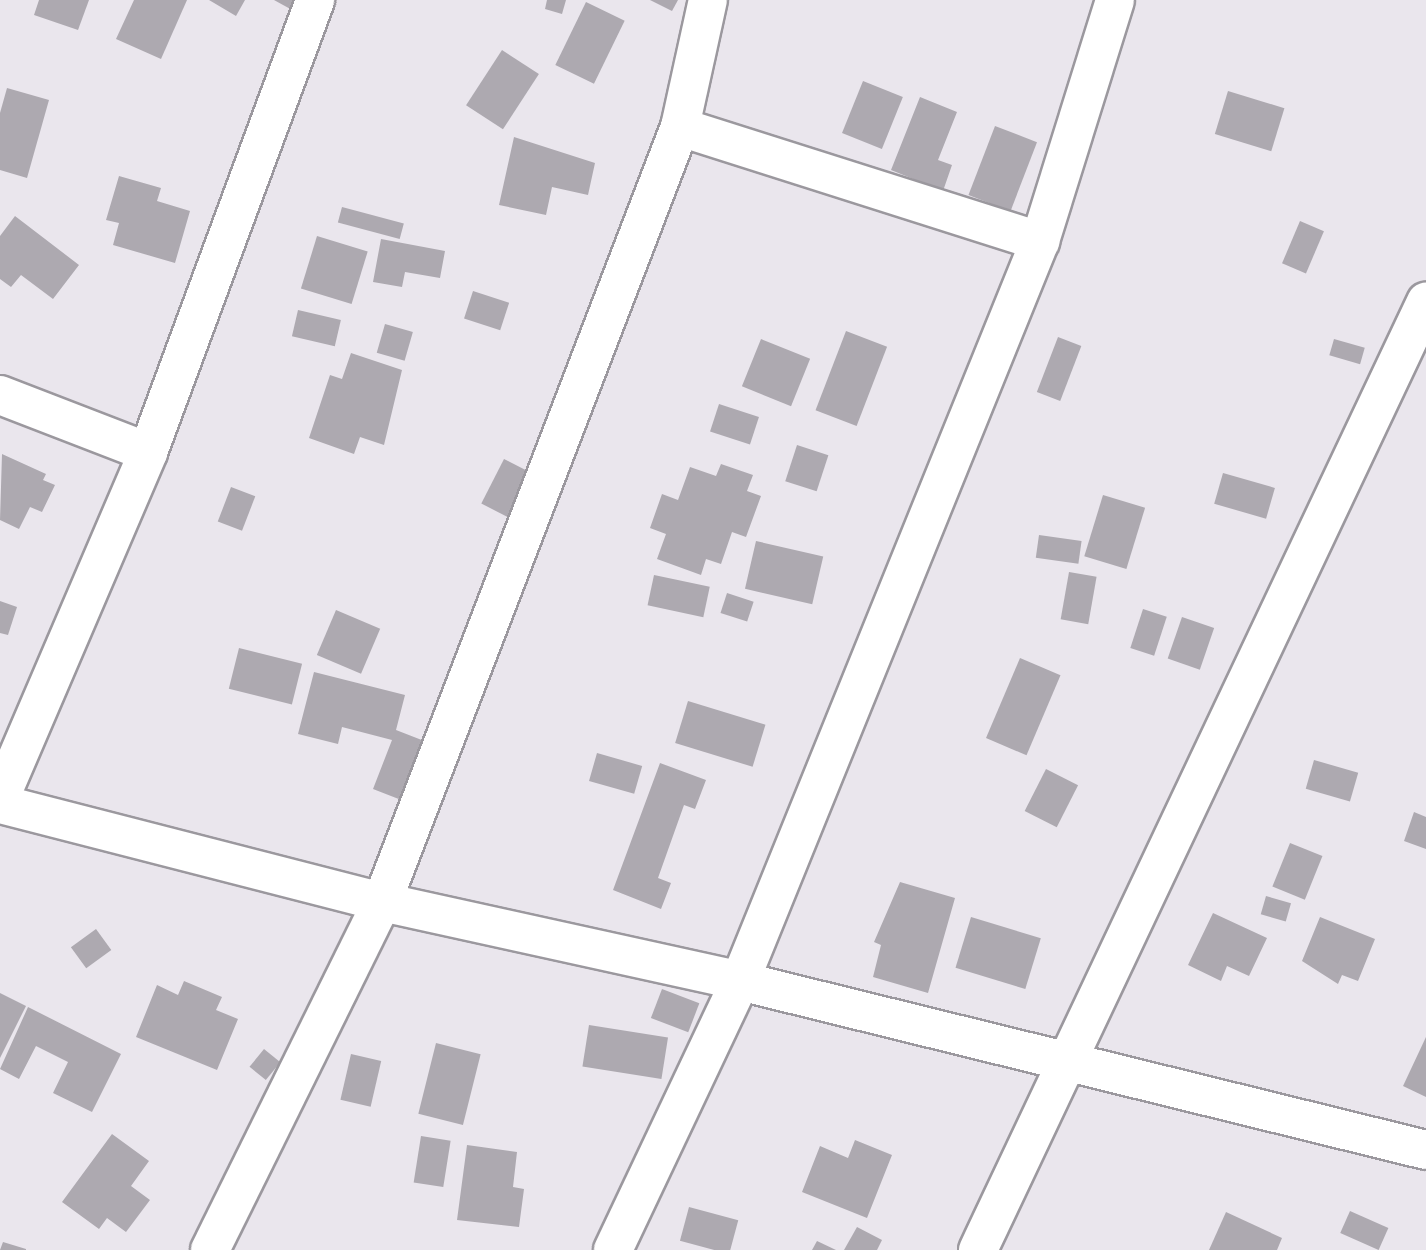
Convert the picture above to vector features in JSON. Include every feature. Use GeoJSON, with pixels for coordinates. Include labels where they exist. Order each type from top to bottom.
{"type":"FeatureCollection","features":[{"type":"Feature","properties":{"kind":"street"},"geometry":{"type":"LineString","coordinates":[[0,798],[148,452],[315,0]]}},
{"type":"Feature","properties":{"kind":"street"},"geometry":{"type":"LineString","coordinates":[[210,1250],[382,902],[680,127],[708,0]]}},
{"type":"Feature","properties":{"kind":"street"},"geometry":{"type":"LineString","coordinates":[[613,1250],[740,981],[1040,241],[1115,0]]}},
{"type":"Feature","properties":{"kind":"street"},"geometry":{"type":"LineString","coordinates":[[680,127],[1040,241]]}},
{"type":"Feature","properties":{"kind":"street"},"geometry":{"type":"LineString","coordinates":[[978,1250],[1426,302]]}},
{"type":"Feature","properties":{"kind":"street"},"geometry":{"type":"LineString","coordinates":[[0,396],[148,452]]}},
{"type":"Feature","properties":{"kind":"street"},"geometry":{"type":"LineString","coordinates":[[0,804],[382,902],[740,981],[1426,1150]]}},
{"type":"Feature","properties":{"kind":"building"},"geometry":{"type":"Polygon","coordinates":[[[39,0],[89,0],[78,30],[34,15],[39,0]]]}},
{"type":"Feature","properties":{"kind":"building"},"geometry":{"type":"Polygon","coordinates":[[[134,0],[187,0],[161,59],[116,39],[134,0]]]}},
{"type":"Feature","properties":{"kind":"building"},"geometry":{"type":"Polygon","coordinates":[[[209,0],[245,0],[236,16],[209,0]]]}},
{"type":"Feature","properties":{"kind":"building"},"geometry":{"type":"Polygon","coordinates":[[[274,0],[326,0],[314,22],[274,0]]]}},
{"type":"Feature","properties":{"kind":"building"},"geometry":{"type":"Polygon","coordinates":[[[547,0],[566,0],[562,14],[545,9],[547,0]]]}},
{"type":"Feature","properties":{"kind":"building"},"geometry":{"type":"Polygon","coordinates":[[[650,0],[678,0],[672,11],[650,0]]]}},
{"type":"Feature","properties":{"kind":"building"},"geometry":{"type":"Polygon","coordinates":[[[586,2],[625,21],[594,84],[555,65],[586,2]]]}},
{"type":"Feature","properties":{"kind":"building"},"geometry":{"type":"Polygon","coordinates":[[[502,50],[539,74],[503,129],[466,105],[502,50]]]}},
{"type":"Feature","properties":{"kind":"building"},"geometry":{"type":"Polygon","coordinates":[[[863,81],[903,97],[882,149],[842,133],[863,81]]]}},
{"type":"Feature","properties":{"kind":"building"},"geometry":{"type":"Polygon","coordinates":[[[7,88],[49,100],[27,178],[0,170],[0,113],[7,88]]]}},
{"type":"Feature","properties":{"kind":"building"},"geometry":{"type":"Polygon","coordinates":[[[1228,91],[1284,108],[1271,151],[1215,134],[1228,91]]]}},
{"type":"Feature","properties":{"kind":"building"},"geometry":{"type":"Polygon","coordinates":[[[920,97],[957,112],[938,160],[952,165],[943,191],[891,170],[920,97]]]}},
{"type":"Feature","properties":{"kind":"building"},"geometry":{"type":"Polygon","coordinates":[[[995,126],[1037,142],[1010,211],[968,195],[995,126]]]}},
{"type":"Feature","properties":{"kind":"building"},"geometry":{"type":"Polygon","coordinates":[[[514,137],[595,163],[588,195],[552,187],[546,215],[499,205],[514,137]]]}},
{"type":"Feature","properties":{"kind":"building"},"geometry":{"type":"Polygon","coordinates":[[[119,176],[161,188],[157,201],[190,211],[175,263],[113,245],[119,223],[106,220],[119,176]]]}},
{"type":"Feature","properties":{"kind":"building"},"geometry":{"type":"Polygon","coordinates":[[[342,207],[404,224],[400,239],[338,222],[342,207]]]}},
{"type":"Feature","properties":{"kind":"building"},"geometry":{"type":"Polygon","coordinates":[[[15,216],[79,265],[53,299],[21,275],[11,287],[0,279],[0,236],[15,216]]]}},
{"type":"Feature","properties":{"kind":"building"},"geometry":{"type":"Polygon","coordinates":[[[1300,221],[1324,231],[1306,274],[1282,263],[1300,221]]]}},
{"type":"Feature","properties":{"kind":"building"},"geometry":{"type":"Polygon","coordinates":[[[317,236],[368,251],[352,304],[301,289],[317,236]]]}},
{"type":"Feature","properties":{"kind":"building"},"geometry":{"type":"Polygon","coordinates":[[[381,239],[445,251],[440,278],[405,272],[402,287],[373,282],[381,239]]]}},
{"type":"Feature","properties":{"kind":"building"},"geometry":{"type":"Polygon","coordinates":[[[473,291],[509,303],[500,330],[464,319],[473,291]]]}},
{"type":"Feature","properties":{"kind":"building"},"geometry":{"type":"Polygon","coordinates":[[[298,310],[341,320],[335,346],[292,336],[298,310]]]}},
{"type":"Feature","properties":{"kind":"building"},"geometry":{"type":"Polygon","coordinates":[[[385,324],[413,332],[405,361],[377,353],[385,324]]]}},
{"type":"Feature","properties":{"kind":"building"},"geometry":{"type":"Polygon","coordinates":[[[846,331],[887,347],[857,426],[816,410],[846,331]]]}},
{"type":"Feature","properties":{"kind":"building"},"geometry":{"type":"Polygon","coordinates":[[[1058,337],[1081,346],[1060,401],[1037,392],[1058,337]]]}},
{"type":"Feature","properties":{"kind":"building"},"geometry":{"type":"Polygon","coordinates":[[[761,339],[810,359],[791,406],[742,386],[761,339]]]}},
{"type":"Feature","properties":{"kind":"building"},"geometry":{"type":"Polygon","coordinates":[[[1334,339],[1365,348],[1360,364],[1329,355],[1334,339]]]}},
{"type":"Feature","properties":{"kind":"building"},"geometry":{"type":"Polygon","coordinates":[[[351,353],[402,370],[384,445],[360,437],[354,454],[309,438],[330,375],[342,379],[351,353]]]}},
{"type":"Feature","properties":{"kind":"building"},"geometry":{"type":"Polygon","coordinates":[[[719,404],[759,417],[750,445],[710,432],[719,404]]]}},
{"type":"Feature","properties":{"kind":"building"},"geometry":{"type":"Polygon","coordinates":[[[797,445],[828,455],[817,491],[785,481],[797,445]]]}},
{"type":"Feature","properties":{"kind":"building"},"geometry":{"type":"Polygon","coordinates":[[[2,454],[46,474],[43,480],[55,485],[42,512],[30,507],[19,529],[0,520],[2,454]]]}},
{"type":"Feature","properties":{"kind":"building"},"geometry":{"type":"Polygon","coordinates":[[[504,459],[533,474],[511,519],[481,504],[504,459]]]}},
{"type":"Feature","properties":{"kind":"building"},"geometry":{"type":"Polygon","coordinates":[[[721,464],[753,475],[747,491],[761,496],[746,537],[732,532],[721,564],[706,559],[701,575],[657,559],[666,534],[650,528],[662,494],[678,500],[690,467],[716,476],[721,464]]]}},
{"type":"Feature","properties":{"kind":"building"},"geometry":{"type":"Polygon","coordinates":[[[1223,473],[1275,488],[1266,519],[1214,504],[1223,473]]]}},
{"type":"Feature","properties":{"kind":"building"},"geometry":{"type":"Polygon","coordinates":[[[231,487],[255,496],[242,531],[218,522],[231,487]]]}},
{"type":"Feature","properties":{"kind":"building"},"geometry":{"type":"Polygon","coordinates":[[[1103,495],[1145,508],[1126,569],[1084,556],[1103,495]]]}},
{"type":"Feature","properties":{"kind":"building"},"geometry":{"type":"Polygon","coordinates":[[[1039,535],[1082,541],[1078,564],[1036,558],[1039,535]]]}},
{"type":"Feature","properties":{"kind":"building"},"geometry":{"type":"Polygon","coordinates":[[[756,541],[823,557],[812,604],[745,589],[756,541]]]}},
{"type":"Feature","properties":{"kind":"building"},"geometry":{"type":"Polygon","coordinates":[[[1069,572],[1097,577],[1088,624],[1061,619],[1069,572]]]}},
{"type":"Feature","properties":{"kind":"building"},"geometry":{"type":"Polygon","coordinates":[[[654,575],[710,587],[703,617],[648,605],[654,575]]]}},
{"type":"Feature","properties":{"kind":"building"},"geometry":{"type":"Polygon","coordinates":[[[727,593],[754,602],[747,622],[721,613],[727,593]]]}},
{"type":"Feature","properties":{"kind":"building"},"geometry":{"type":"Polygon","coordinates":[[[0,601],[17,607],[8,635],[0,633],[0,601]]]}},
{"type":"Feature","properties":{"kind":"building"},"geometry":{"type":"Polygon","coordinates":[[[1143,609],[1167,617],[1154,656],[1130,648],[1143,609]]]}},
{"type":"Feature","properties":{"kind":"building"},"geometry":{"type":"Polygon","coordinates":[[[336,610],[380,629],[361,674],[317,655],[336,610]]]}},
{"type":"Feature","properties":{"kind":"building"},"geometry":{"type":"Polygon","coordinates":[[[1182,617],[1214,628],[1200,670],[1168,659],[1182,617]]]}},
{"type":"Feature","properties":{"kind":"building"},"geometry":{"type":"Polygon","coordinates":[[[239,648],[302,664],[292,704],[229,689],[239,648]]]}},
{"type":"Feature","properties":{"kind":"building"},"geometry":{"type":"Polygon","coordinates":[[[1020,658],[1061,675],[1027,755],[986,738],[1020,658]]]}},
{"type":"Feature","properties":{"kind":"building"},"geometry":{"type":"Polygon","coordinates":[[[314,672],[405,695],[396,730],[432,744],[409,803],[373,789],[392,740],[342,727],[338,744],[298,734],[314,672]]]}},
{"type":"Feature","properties":{"kind":"building"},"geometry":{"type":"Polygon","coordinates":[[[688,701],[765,725],[753,767],[675,743],[688,701]]]}},
{"type":"Feature","properties":{"kind":"building"},"geometry":{"type":"Polygon","coordinates":[[[597,753],[642,766],[634,794],[589,781],[597,753]]]}},
{"type":"Feature","properties":{"kind":"building"},"geometry":{"type":"Polygon","coordinates":[[[1314,760],[1358,773],[1350,802],[1306,789],[1314,760]]]}},
{"type":"Feature","properties":{"kind":"building"},"geometry":{"type":"Polygon","coordinates":[[[660,763],[706,780],[695,809],[684,805],[658,878],[671,883],[661,909],[613,890],[660,763]]]}},
{"type":"Feature","properties":{"kind":"building"},"geometry":{"type":"Polygon","coordinates":[[[1046,769],[1078,785],[1057,827],[1025,811],[1046,769]]]}},
{"type":"Feature","properties":{"kind":"building"},"geometry":{"type":"Polygon","coordinates":[[[1414,812],[1426,817],[1426,849],[1404,841],[1414,812]]]}},
{"type":"Feature","properties":{"kind":"building"},"geometry":{"type":"Polygon","coordinates":[[[1290,843],[1322,856],[1305,900],[1272,887],[1290,843]]]}},
{"type":"Feature","properties":{"kind":"building"},"geometry":{"type":"Polygon","coordinates":[[[900,882],[955,898],[928,993],[873,977],[881,945],[874,942],[900,882]]]}},
{"type":"Feature","properties":{"kind":"building"},"geometry":{"type":"Polygon","coordinates":[[[1266,896],[1291,903],[1286,921],[1261,914],[1266,896]]]}},
{"type":"Feature","properties":{"kind":"building"},"geometry":{"type":"Polygon","coordinates":[[[1213,913],[1267,938],[1249,976],[1227,966],[1221,981],[1188,965],[1213,913]]]}},
{"type":"Feature","properties":{"kind":"building"},"geometry":{"type":"Polygon","coordinates":[[[971,917],[1041,938],[1025,989],[956,968],[971,917]]]}},
{"type":"Feature","properties":{"kind":"building"},"geometry":{"type":"Polygon","coordinates":[[[1320,917],[1375,939],[1358,981],[1342,975],[1338,984],[1302,961],[1320,917]]]}},
{"type":"Feature","properties":{"kind":"building"},"geometry":{"type":"Polygon","coordinates":[[[96,929],[111,950],[86,968],[71,947],[96,929]]]}},
{"type":"Feature","properties":{"kind":"building"},"geometry":{"type":"Polygon","coordinates":[[[184,981],[222,997],[216,1010],[238,1019],[217,1070],[136,1037],[157,985],[178,995],[184,981]]]}},
{"type":"Feature","properties":{"kind":"building"},"geometry":{"type":"Polygon","coordinates":[[[662,989],[699,1003],[688,1032],[651,1018],[662,989]]]}},
{"type":"Feature","properties":{"kind":"building"},"geometry":{"type":"Polygon","coordinates":[[[0,993],[26,1006],[0,1058],[0,993]]]}},
{"type":"Feature","properties":{"kind":"building"},"geometry":{"type":"Polygon","coordinates":[[[28,1007],[121,1054],[92,1112],[53,1093],[68,1062],[36,1046],[19,1079],[0,1069],[28,1007]]]}},
{"type":"Feature","properties":{"kind":"building"},"geometry":{"type":"Polygon","coordinates":[[[589,1025],[668,1038],[661,1079],[582,1066],[589,1025]]]}},
{"type":"Feature","properties":{"kind":"building"},"geometry":{"type":"Polygon","coordinates":[[[1426,1037],[1426,1097],[1403,1086],[1426,1037]]]}},
{"type":"Feature","properties":{"kind":"building"},"geometry":{"type":"Polygon","coordinates":[[[436,1043],[481,1054],[463,1125],[418,1114],[436,1043]]]}},
{"type":"Feature","properties":{"kind":"building"},"geometry":{"type":"Polygon","coordinates":[[[264,1049],[280,1062],[266,1080],[250,1067],[264,1049]]]}},
{"type":"Feature","properties":{"kind":"building"},"geometry":{"type":"Polygon","coordinates":[[[351,1054],[381,1061],[371,1107],[340,1100],[351,1054]]]}},
{"type":"Feature","properties":{"kind":"building"},"geometry":{"type":"Polygon","coordinates":[[[112,1134],[149,1161],[131,1186],[150,1200],[126,1232],[107,1218],[99,1229],[62,1202],[112,1134]]]}},
{"type":"Feature","properties":{"kind":"building"},"geometry":{"type":"Polygon","coordinates":[[[421,1136],[451,1141],[443,1187],[414,1182],[421,1136]]]}},
{"type":"Feature","properties":{"kind":"building"},"geometry":{"type":"Polygon","coordinates":[[[855,1140],[892,1155],[867,1218],[802,1192],[820,1146],[848,1158],[855,1140]]]}},
{"type":"Feature","properties":{"kind":"building"},"geometry":{"type":"Polygon","coordinates":[[[467,1145],[517,1152],[513,1187],[524,1189],[519,1227],[457,1220],[467,1145]]]}},
{"type":"Feature","properties":{"kind":"building"},"geometry":{"type":"Polygon","coordinates":[[[689,1207],[738,1220],[730,1250],[714,1250],[680,1241],[689,1207]]]}},
{"type":"Feature","properties":{"kind":"building"},"geometry":{"type":"Polygon","coordinates":[[[1350,1211],[1388,1228],[1379,1250],[1340,1233],[1350,1211]]]}},
{"type":"Feature","properties":{"kind":"building"},"geometry":{"type":"Polygon","coordinates":[[[1226,1212],[1282,1238],[1277,1250],[1209,1250],[1226,1212]]]}},
{"type":"Feature","properties":{"kind":"building"},"geometry":{"type":"Polygon","coordinates":[[[857,1227],[882,1240],[877,1250],[844,1250],[857,1227]]]}},
{"type":"Feature","properties":{"kind":"building"},"geometry":{"type":"Polygon","coordinates":[[[817,1241],[836,1250],[812,1250],[817,1241]]]}},
{"type":"Feature","properties":{"kind":"building"},"geometry":{"type":"Polygon","coordinates":[[[3,1242],[26,1249],[26,1250],[0,1250],[3,1242]]]}}]}
